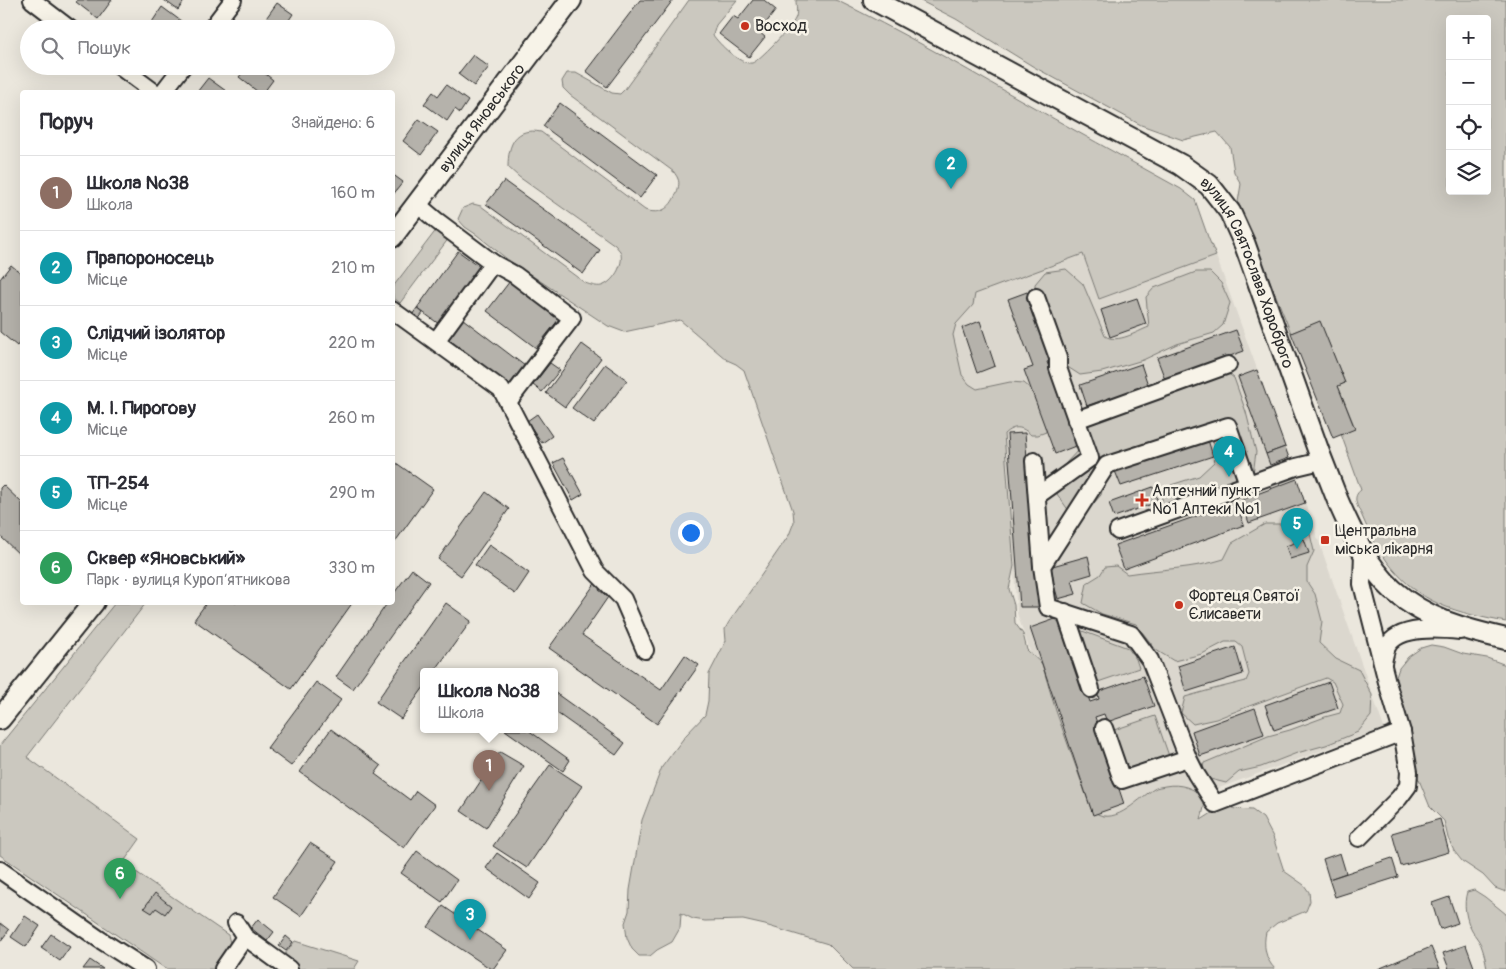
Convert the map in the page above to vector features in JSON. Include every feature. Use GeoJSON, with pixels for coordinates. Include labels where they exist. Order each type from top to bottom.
{"type":"FeatureCollection","features":[{"type":"Feature","properties":{"kind":"main road","name":"вулиця Яновського"},"geometry":{"type":"LineString","coordinates":[[395,233],[571,0]]}},
{"type":"Feature","properties":{"kind":"main road","name":"вулиця Святослава Хороброго"},"geometry":{"type":"LineString","coordinates":[[874,0],[1181,164],[1208,186],[1230,212],[1245,245],[1322,461],[1348,524],[1363,552],[1378,574],[1415,607],[1436,619],[1474,632],[1506,639]]}},
{"type":"Feature","properties":{"kind":"main road"},"geometry":{"type":"LineString","coordinates":[[0,719],[92,605]]}},
{"type":"Feature","properties":{"kind":"street"},"geometry":{"type":"LineString","coordinates":[[32,0],[58,20]]}},
{"type":"Feature","properties":{"kind":"street"},"geometry":{"type":"LineString","coordinates":[[218,20],[233,0]]}},
{"type":"Feature","properties":{"kind":"street"},"geometry":{"type":"LineString","coordinates":[[132,75],[151,90]]}},
{"type":"Feature","properties":{"kind":"street"},"geometry":{"type":"LineString","coordinates":[[165,90],[176,75]]}},
{"type":"Feature","properties":{"kind":"street"},"geometry":{"type":"LineString","coordinates":[[417,204],[493,263],[515,275],[572,318],[508,402]]}},
{"type":"Feature","properties":{"kind":"street"},"geometry":{"type":"LineString","coordinates":[[436,341],[493,263]]}},
{"type":"Feature","properties":{"kind":"street"},"geometry":{"type":"LineString","coordinates":[[1036,296],[1058,358],[1058,368],[1090,458],[1037,496]]}},
{"type":"Feature","properties":{"kind":"street"},"geometry":{"type":"LineString","coordinates":[[395,312],[501,389],[595,571],[623,599],[645,650]]}},
{"type":"Feature","properties":{"kind":"street"},"geometry":{"type":"LineString","coordinates":[[1076,420],[1228,365]]}},
{"type":"Feature","properties":{"kind":"street"},"geometry":{"type":"LineString","coordinates":[[1042,566],[1107,466],[1228,426],[1248,484]]}},
{"type":"Feature","properties":{"kind":"street"},"geometry":{"type":"LineString","coordinates":[[1034,461],[1042,566],[1048,607],[1131,634],[1150,660],[1188,758],[1214,804],[1402,732]]}},
{"type":"Feature","properties":{"kind":"street"},"geometry":{"type":"LineString","coordinates":[[1118,531],[1296,467],[1322,461]]}},
{"type":"Feature","properties":{"kind":"street"},"geometry":{"type":"LineString","coordinates":[[1360,838],[1399,798],[1408,786],[1409,772],[1402,732],[1362,584],[1363,552]]}},
{"type":"Feature","properties":{"kind":"street"},"geometry":{"type":"LineString","coordinates":[[1064,612],[1091,689]]}},
{"type":"Feature","properties":{"kind":"street"},"geometry":{"type":"LineString","coordinates":[[1383,663],[1387,646],[1399,635],[1428,629],[1474,632]]}},
{"type":"Feature","properties":{"kind":"street"},"geometry":{"type":"LineString","coordinates":[[1104,728],[1122,780],[1188,758]]}},
{"type":"Feature","properties":{"kind":"street"},"geometry":{"type":"LineString","coordinates":[[0,870],[146,969]]}},
{"type":"Feature","properties":{"kind":"street"},"geometry":{"type":"LineString","coordinates":[[236,923],[245,938],[289,969]]}},
{"type":"Feature","properties":{"kind":"street"},"geometry":{"type":"LineString","coordinates":[[223,969],[245,938]]}},
{"type":"Feature","properties":{"kind":"shaded area"},"geometry":{"type":"Polygon","coordinates":[[[689,0],[737,0],[716,25],[713,35],[725,48],[747,63],[755,61],[793,23],[796,15],[796,0],[838,1],[947,58],[1181,189],[1195,200],[1216,256],[1099,299],[1083,254],[975,294],[973,305],[956,324],[953,335],[962,375],[969,384],[977,389],[1010,382],[1024,383],[1031,389],[1046,422],[1046,432],[1038,435],[1031,435],[1021,428],[1011,429],[1004,434],[1014,566],[1009,589],[1014,605],[1015,623],[1023,634],[1027,650],[1042,664],[1056,711],[1091,809],[1099,815],[1115,815],[1132,806],[1155,788],[1176,785],[1192,789],[1206,799],[1201,820],[1226,804],[1235,809],[1252,810],[1263,818],[1273,837],[1284,871],[1304,885],[1309,892],[1310,901],[1306,911],[1277,923],[1266,932],[1266,952],[1269,961],[1275,969],[853,969],[828,944],[743,920],[705,921],[693,919],[681,913],[680,928],[672,942],[650,956],[639,956],[632,949],[627,938],[625,923],[629,911],[630,890],[642,820],[662,767],[686,735],[705,715],[708,701],[709,674],[726,641],[725,629],[789,535],[794,522],[793,511],[744,370],[727,360],[680,320],[624,332],[608,326],[507,259],[465,227],[458,219],[463,208],[473,204],[481,206],[585,283],[600,286],[608,283],[620,265],[620,251],[615,245],[519,177],[508,167],[508,158],[512,144],[515,139],[525,132],[541,132],[645,210],[655,212],[668,207],[674,199],[678,187],[679,181],[674,172],[570,95],[563,88],[562,81],[567,73],[576,73],[612,93],[620,94],[689,0]]]}},
{"type":"Feature","properties":{"kind":"shaded area"},"geometry":{"type":"Polygon","coordinates":[[[919,0],[1506,0],[1506,622],[1455,610],[1425,597],[1402,579],[1375,543],[1357,506],[1356,496],[1361,490],[1341,434],[1355,428],[1338,386],[1345,383],[1320,322],[1291,333],[1238,202],[1241,184],[1234,172],[1230,147],[1217,132],[1183,140],[1141,125],[1034,67],[956,19],[919,0]]]}},
{"type":"Feature","properties":{"kind":"shaded area"},"geometry":{"type":"Polygon","coordinates":[[[437,229],[449,238],[400,303],[395,299],[395,284],[437,229]]]}},
{"type":"Feature","properties":{"kind":"shaded area"},"geometry":{"type":"Polygon","coordinates":[[[1083,254],[1099,299],[1216,256],[1297,479],[1384,728],[1092,834],[1017,613],[1004,434],[952,385],[925,312],[1083,254]]]}},
{"type":"Feature","properties":{"kind":"shaded area"},"geometry":{"type":"Polygon","coordinates":[[[1066,269],[1083,284],[1105,336],[1110,338],[1121,338],[1149,327],[1146,297],[1154,288],[1196,272],[1210,272],[1221,283],[1230,303],[1223,325],[1214,333],[1177,344],[1143,360],[1102,372],[1080,375],[1063,364],[1036,309],[1035,284],[1045,272],[1066,269]]]}},
{"type":"Feature","properties":{"kind":"shaded area"},"geometry":{"type":"Polygon","coordinates":[[[1226,372],[1234,378],[1246,412],[1256,452],[1253,474],[1162,509],[1162,497],[1171,485],[1199,476],[1214,462],[1217,451],[1211,436],[1193,432],[1106,474],[1101,495],[1093,504],[1069,511],[1057,494],[1065,464],[1081,447],[1076,429],[1091,409],[1226,372]]]}},
{"type":"Feature","properties":{"kind":"shaded area"},"geometry":{"type":"Polygon","coordinates":[[[1265,524],[1295,524],[1310,534],[1314,551],[1307,567],[1307,582],[1315,594],[1322,621],[1319,643],[1336,659],[1359,670],[1372,695],[1371,716],[1358,732],[1261,767],[1239,772],[1226,783],[1206,778],[1202,772],[1204,763],[1268,736],[1340,713],[1343,704],[1333,682],[1326,678],[1216,719],[1193,724],[1181,713],[1185,697],[1246,681],[1249,674],[1242,647],[1236,642],[1225,642],[1202,654],[1174,661],[1156,650],[1136,624],[1102,614],[1083,603],[1087,583],[1100,575],[1105,567],[1116,566],[1127,574],[1188,567],[1224,559],[1232,543],[1265,524]]]}},
{"type":"Feature","properties":{"kind":"shaded area"},"geometry":{"type":"Polygon","coordinates":[[[113,605],[144,605],[27,757],[140,839],[123,863],[228,935],[231,947],[215,969],[166,969],[0,855],[0,745],[113,605]]]}},
{"type":"Feature","properties":{"kind":"shaded area"},"geometry":{"type":"Polygon","coordinates":[[[1077,629],[1128,648],[1136,659],[1139,668],[1095,683],[1077,629]]]}},
{"type":"Feature","properties":{"kind":"shaded area"},"geometry":{"type":"Polygon","coordinates":[[[1431,645],[1444,647],[1463,654],[1487,658],[1506,665],[1506,892],[1495,888],[1483,875],[1462,861],[1454,851],[1448,838],[1444,821],[1430,807],[1413,765],[1394,683],[1399,668],[1408,657],[1421,648],[1431,645]]]}},
{"type":"Feature","properties":{"kind":"shaded area"},"geometry":{"type":"Polygon","coordinates":[[[1155,716],[1169,756],[1125,771],[1111,731],[1155,716]]]}},
{"type":"Feature","properties":{"kind":"shaded area"},"geometry":{"type":"Polygon","coordinates":[[[1474,890],[1506,914],[1506,969],[1487,969],[1481,945],[1470,927],[1466,912],[1467,892],[1474,890]]]}},
{"type":"Feature","properties":{"kind":"shaded area"},"geometry":{"type":"Polygon","coordinates":[[[295,941],[359,961],[354,969],[295,969],[281,959],[295,941]]]}},
{"type":"Feature","properties":{"kind":"building"},"geometry":{"type":"Polygon","coordinates":[[[77,0],[112,0],[98,19],[76,2],[77,0]]]}},
{"type":"Feature","properties":{"kind":"building"},"geometry":{"type":"Polygon","coordinates":[[[164,0],[185,0],[178,10],[164,0]]]}},
{"type":"Feature","properties":{"kind":"building"},"geometry":{"type":"Polygon","coordinates":[[[640,0],[673,0],[607,87],[586,71],[640,0]]]}},
{"type":"Feature","properties":{"kind":"building","name":"Восход"},"geometry":{"type":"Polygon","coordinates":[[[753,0],[764,0],[776,10],[759,32],[765,37],[749,57],[719,34],[733,16],[738,19],[753,0]]]}},
{"type":"Feature","properties":{"kind":"building"},"geometry":{"type":"Polygon","coordinates":[[[277,3],[293,14],[289,20],[265,20],[277,3]]]}},
{"type":"Feature","properties":{"kind":"building"},"geometry":{"type":"Polygon","coordinates":[[[162,7],[180,20],[153,20],[162,7]]]}},
{"type":"Feature","properties":{"kind":"building"},"geometry":{"type":"Polygon","coordinates":[[[473,55],[489,67],[474,86],[458,74],[473,55]]]}},
{"type":"Feature","properties":{"kind":"building"},"geometry":{"type":"Polygon","coordinates":[[[241,75],[267,75],[273,80],[266,90],[255,90],[239,77],[241,75]]]}},
{"type":"Feature","properties":{"kind":"building"},"geometry":{"type":"Polygon","coordinates":[[[208,78],[225,90],[199,90],[208,78]]]}},
{"type":"Feature","properties":{"kind":"building"},"geometry":{"type":"Polygon","coordinates":[[[446,85],[468,101],[460,113],[455,109],[447,121],[424,104],[433,92],[438,96],[446,85]]]}},
{"type":"Feature","properties":{"kind":"building"},"geometry":{"type":"Polygon","coordinates":[[[560,103],[657,175],[640,198],[543,126],[560,103]]]}},
{"type":"Feature","properties":{"kind":"building"},"geometry":{"type":"Polygon","coordinates":[[[419,119],[438,132],[421,155],[403,141],[419,119]]]}},
{"type":"Feature","properties":{"kind":"building"},"geometry":{"type":"Polygon","coordinates":[[[395,176],[403,182],[395,192],[395,176]]]}},
{"type":"Feature","properties":{"kind":"building"},"geometry":{"type":"Polygon","coordinates":[[[504,181],[600,250],[583,274],[486,204],[504,181]]]}},
{"type":"Feature","properties":{"kind":"building"},"geometry":{"type":"Polygon","coordinates":[[[458,251],[480,267],[439,324],[417,308],[458,251]]]}},
{"type":"Feature","properties":{"kind":"building"},"geometry":{"type":"Polygon","coordinates":[[[11,265],[20,272],[20,342],[17,346],[0,332],[0,279],[11,265]]]}},
{"type":"Feature","properties":{"kind":"building"},"geometry":{"type":"Polygon","coordinates":[[[510,281],[559,319],[536,348],[487,311],[510,281]]]}},
{"type":"Feature","properties":{"kind":"building"},"geometry":{"type":"Polygon","coordinates":[[[1027,292],[1052,360],[1047,362],[1078,445],[1055,454],[1024,370],[1033,367],[1008,299],[1027,292]]]}},
{"type":"Feature","properties":{"kind":"building"},"geometry":{"type":"Polygon","coordinates":[[[1137,298],[1146,324],[1110,337],[1101,310],[1137,298]]]}},
{"type":"Feature","properties":{"kind":"building"},"geometry":{"type":"Polygon","coordinates":[[[417,308],[423,313],[418,320],[412,315],[417,308]]]}},
{"type":"Feature","properties":{"kind":"building"},"geometry":{"type":"Polygon","coordinates":[[[463,319],[525,366],[509,386],[448,339],[463,319]]]}},
{"type":"Feature","properties":{"kind":"building"},"geometry":{"type":"Polygon","coordinates":[[[980,321],[995,366],[977,373],[962,328],[980,321]]]}},
{"type":"Feature","properties":{"kind":"building"},"geometry":{"type":"Polygon","coordinates":[[[1320,321],[1345,383],[1338,386],[1355,429],[1333,438],[1291,333],[1320,321]]]}},
{"type":"Feature","properties":{"kind":"building"},"geometry":{"type":"Polygon","coordinates":[[[1236,330],[1244,351],[1165,379],[1157,358],[1236,330]]]}},
{"type":"Feature","properties":{"kind":"building"},"geometry":{"type":"Polygon","coordinates":[[[582,344],[601,358],[565,407],[546,393],[582,344]]]}},
{"type":"Feature","properties":{"kind":"building"},"geometry":{"type":"Polygon","coordinates":[[[550,363],[560,370],[542,392],[533,385],[550,363]]]}},
{"type":"Feature","properties":{"kind":"building"},"geometry":{"type":"Polygon","coordinates":[[[605,364],[627,380],[594,424],[572,408],[605,364]]]}},
{"type":"Feature","properties":{"kind":"building"},"geometry":{"type":"Polygon","coordinates":[[[1141,364],[1148,385],[1087,406],[1080,385],[1141,364]]]}},
{"type":"Feature","properties":{"kind":"building"},"geometry":{"type":"Polygon","coordinates":[[[1257,370],[1285,447],[1266,454],[1238,377],[1257,370]]]}},
{"type":"Feature","properties":{"kind":"building"},"geometry":{"type":"Polygon","coordinates":[[[537,414],[552,436],[542,443],[527,421],[537,414]]]}},
{"type":"Feature","properties":{"kind":"building"},"geometry":{"type":"Polygon","coordinates":[[[1025,433],[1039,607],[1020,607],[1007,434],[1025,433]]]}},
{"type":"Feature","properties":{"kind":"building"},"geometry":{"type":"Polygon","coordinates":[[[1208,440],[1213,456],[1121,486],[1115,471],[1208,440]]]}},
{"type":"Feature","properties":{"kind":"building"},"geometry":{"type":"Polygon","coordinates":[[[1285,447],[1289,458],[1270,465],[1266,454],[1285,447]]]}},
{"type":"Feature","properties":{"kind":"building"},"geometry":{"type":"Polygon","coordinates":[[[563,458],[583,494],[573,500],[553,463],[563,458]]]}},
{"type":"Feature","properties":{"kind":"building"},"geometry":{"type":"Polygon","coordinates":[[[395,462],[433,489],[395,542],[395,462]]]}},
{"type":"Feature","properties":{"kind":"building"},"geometry":{"type":"Polygon","coordinates":[[[1297,479],[1305,503],[1249,523],[1241,500],[1297,479]]]}},
{"type":"Feature","properties":{"kind":"building"},"geometry":{"type":"Polygon","coordinates":[[[3,485],[20,501],[20,555],[0,536],[0,488],[3,485]]]}},
{"type":"Feature","properties":{"kind":"building"},"geometry":{"type":"Polygon","coordinates":[[[1153,487],[1158,502],[1114,517],[1109,503],[1153,487]]]}},
{"type":"Feature","properties":{"kind":"building"},"geometry":{"type":"Polygon","coordinates":[[[486,492],[509,509],[461,576],[438,559],[486,492]]]}},
{"type":"Feature","properties":{"kind":"building"},"geometry":{"type":"Polygon","coordinates":[[[1236,502],[1244,525],[1124,569],[1115,545],[1236,502]]]}},
{"type":"Feature","properties":{"kind":"building"},"geometry":{"type":"Polygon","coordinates":[[[1304,539],[1309,553],[1290,559],[1286,546],[1304,539]]]}},
{"type":"Feature","properties":{"kind":"building"},"geometry":{"type":"Polygon","coordinates":[[[489,545],[529,573],[515,594],[475,565],[489,545]]]}},
{"type":"Feature","properties":{"kind":"building"},"geometry":{"type":"Polygon","coordinates":[[[1088,556],[1092,574],[1072,580],[1076,594],[1058,599],[1049,567],[1088,556]]]}},
{"type":"Feature","properties":{"kind":"building"},"geometry":{"type":"Polygon","coordinates":[[[412,569],[429,582],[353,689],[336,677],[386,605],[395,605],[395,592],[412,569]]]}},
{"type":"Feature","properties":{"kind":"building"},"geometry":{"type":"Polygon","coordinates":[[[596,582],[601,586],[599,590],[608,597],[582,635],[661,690],[685,655],[699,665],[657,724],[549,648],[596,582]]]}},
{"type":"Feature","properties":{"kind":"building"},"geometry":{"type":"Polygon","coordinates":[[[446,603],[471,621],[437,668],[420,668],[420,693],[401,719],[376,702],[446,603]]]}},
{"type":"Feature","properties":{"kind":"building"},"geometry":{"type":"Polygon","coordinates":[[[205,605],[351,605],[291,689],[194,620],[205,605]]]}},
{"type":"Feature","properties":{"kind":"building"},"geometry":{"type":"Polygon","coordinates":[[[1061,617],[1090,702],[1099,699],[1097,692],[1143,676],[1154,706],[1107,722],[1104,714],[1095,717],[1124,804],[1093,815],[1030,628],[1061,617]]]}},
{"type":"Feature","properties":{"kind":"building"},"geometry":{"type":"Polygon","coordinates":[[[1235,647],[1243,674],[1186,692],[1178,666],[1235,647]]]}},
{"type":"Feature","properties":{"kind":"building"},"geometry":{"type":"Polygon","coordinates":[[[316,682],[341,700],[291,766],[267,748],[316,682]]]}},
{"type":"Feature","properties":{"kind":"building"},"geometry":{"type":"Polygon","coordinates":[[[1329,682],[1338,708],[1274,730],[1265,705],[1329,682]]]}},
{"type":"Feature","properties":{"kind":"building"},"geometry":{"type":"Polygon","coordinates":[[[558,695],[625,743],[616,755],[558,714],[558,695]]]}},
{"type":"Feature","properties":{"kind":"building"},"geometry":{"type":"Polygon","coordinates":[[[1255,708],[1264,734],[1200,756],[1192,731],[1255,708]]]}},
{"type":"Feature","properties":{"kind":"building"},"geometry":{"type":"Polygon","coordinates":[[[331,729],[381,766],[375,774],[410,800],[416,791],[435,805],[404,848],[300,772],[331,729]]]}},
{"type":"Feature","properties":{"kind":"building"},"geometry":{"type":"Polygon","coordinates":[[[509,733],[532,733],[570,760],[563,771],[509,733]]]}},
{"type":"Feature","properties":{"kind":"building"},"geometry":{"type":"Polygon","coordinates":[[[500,752],[524,766],[486,828],[461,811],[500,752]]]}},
{"type":"Feature","properties":{"kind":"building"},"geometry":{"type":"Polygon","coordinates":[[[550,765],[582,786],[527,868],[493,846],[550,765]]]}},
{"type":"Feature","properties":{"kind":"building"},"geometry":{"type":"Polygon","coordinates":[[[1440,819],[1449,852],[1401,866],[1392,833],[1440,819]]]}},
{"type":"Feature","properties":{"kind":"building"},"geometry":{"type":"Polygon","coordinates":[[[310,843],[338,861],[301,916],[273,897],[310,843]]]}},
{"type":"Feature","properties":{"kind":"building"},"geometry":{"type":"Polygon","coordinates":[[[417,851],[457,880],[442,902],[401,873],[417,851]]]}},
{"type":"Feature","properties":{"kind":"building"},"geometry":{"type":"Polygon","coordinates":[[[497,853],[540,883],[529,899],[486,868],[497,853]]]}},
{"type":"Feature","properties":{"kind":"building"},"geometry":{"type":"Polygon","coordinates":[[[1340,853],[1346,873],[1329,879],[1323,859],[1340,853]]]}},
{"type":"Feature","properties":{"kind":"building"},"geometry":{"type":"Polygon","coordinates":[[[1392,858],[1398,877],[1335,897],[1329,879],[1392,858]]]}},
{"type":"Feature","properties":{"kind":"building"},"geometry":{"type":"Polygon","coordinates":[[[155,893],[171,906],[165,914],[156,908],[152,913],[144,908],[155,893]]]}},
{"type":"Feature","properties":{"kind":"building"},"geometry":{"type":"Polygon","coordinates":[[[1449,897],[1458,923],[1440,929],[1432,903],[1449,897]]]}},
{"type":"Feature","properties":{"kind":"building"},"geometry":{"type":"Polygon","coordinates":[[[443,906],[507,950],[493,969],[428,927],[443,906]]]}},
{"type":"Feature","properties":{"kind":"building"},"geometry":{"type":"Polygon","coordinates":[[[25,916],[40,926],[26,947],[11,937],[25,916]]]}},
{"type":"Feature","properties":{"kind":"building"},"geometry":{"type":"Polygon","coordinates":[[[258,919],[274,932],[267,941],[251,928],[258,919]]]}},
{"type":"Feature","properties":{"kind":"building"},"geometry":{"type":"Polygon","coordinates":[[[0,923],[9,930],[0,942],[0,923]]]}},
{"type":"Feature","properties":{"kind":"building"},"geometry":{"type":"Polygon","coordinates":[[[51,934],[70,947],[60,961],[41,948],[51,934]]]}},
{"type":"Feature","properties":{"kind":"building"},"geometry":{"type":"Polygon","coordinates":[[[286,936],[293,942],[286,951],[279,946],[286,936]]]}},
{"type":"Feature","properties":{"kind":"building"},"geometry":{"type":"Polygon","coordinates":[[[1466,945],[1474,967],[1449,969],[1443,953],[1466,945]]]}},
{"type":"Feature","properties":{"kind":"building"},"geometry":{"type":"Polygon","coordinates":[[[1431,947],[1440,969],[1378,969],[1431,947]]]}},
{"type":"Feature","properties":{"kind":"building"},"geometry":{"type":"Polygon","coordinates":[[[90,960],[103,969],[83,969],[90,960]]]}},
{"type":"Feature","properties":{"kind":"place","name":"Восход"},"geometry":{"type":"Point","coordinates":[745,26]}},
{"type":"Feature","properties":{"kind":"place","name":"Прапороносець"},"geometry":{"type":"Point","coordinates":[951,189]}},
{"type":"Feature","properties":{"kind":"place","name":"М. І. Пирогову"},"geometry":{"type":"Point","coordinates":[1229,477]}},
{"type":"Feature","properties":{"kind":"place","name":"Аптечний пункт №1 Аптеки №1"},"geometry":{"type":"Point","coordinates":[1142,500]}},
{"type":"Feature","properties":{"kind":"place","name":"Центральна міська лікарня"},"geometry":{"type":"Point","coordinates":[1325,540]}},
{"type":"Feature","properties":{"kind":"place","name":"ТП-254"},"geometry":{"type":"Point","coordinates":[1297,549]}},
{"type":"Feature","properties":{"kind":"place","name":"Фортеця Святої Єлисавети"},"geometry":{"type":"Point","coordinates":[1179,605]}},
{"type":"Feature","properties":{"kind":"place","name":"Школа №38"},"geometry":{"type":"Point","coordinates":[489,791]}},
{"type":"Feature","properties":{"kind":"place","name":"Сквер «Яновський»"},"geometry":{"type":"Point","coordinates":[120,899]}},
{"type":"Feature","properties":{"kind":"place","name":"Слідчий ізолятор"},"geometry":{"type":"Point","coordinates":[470,940]}}]}
